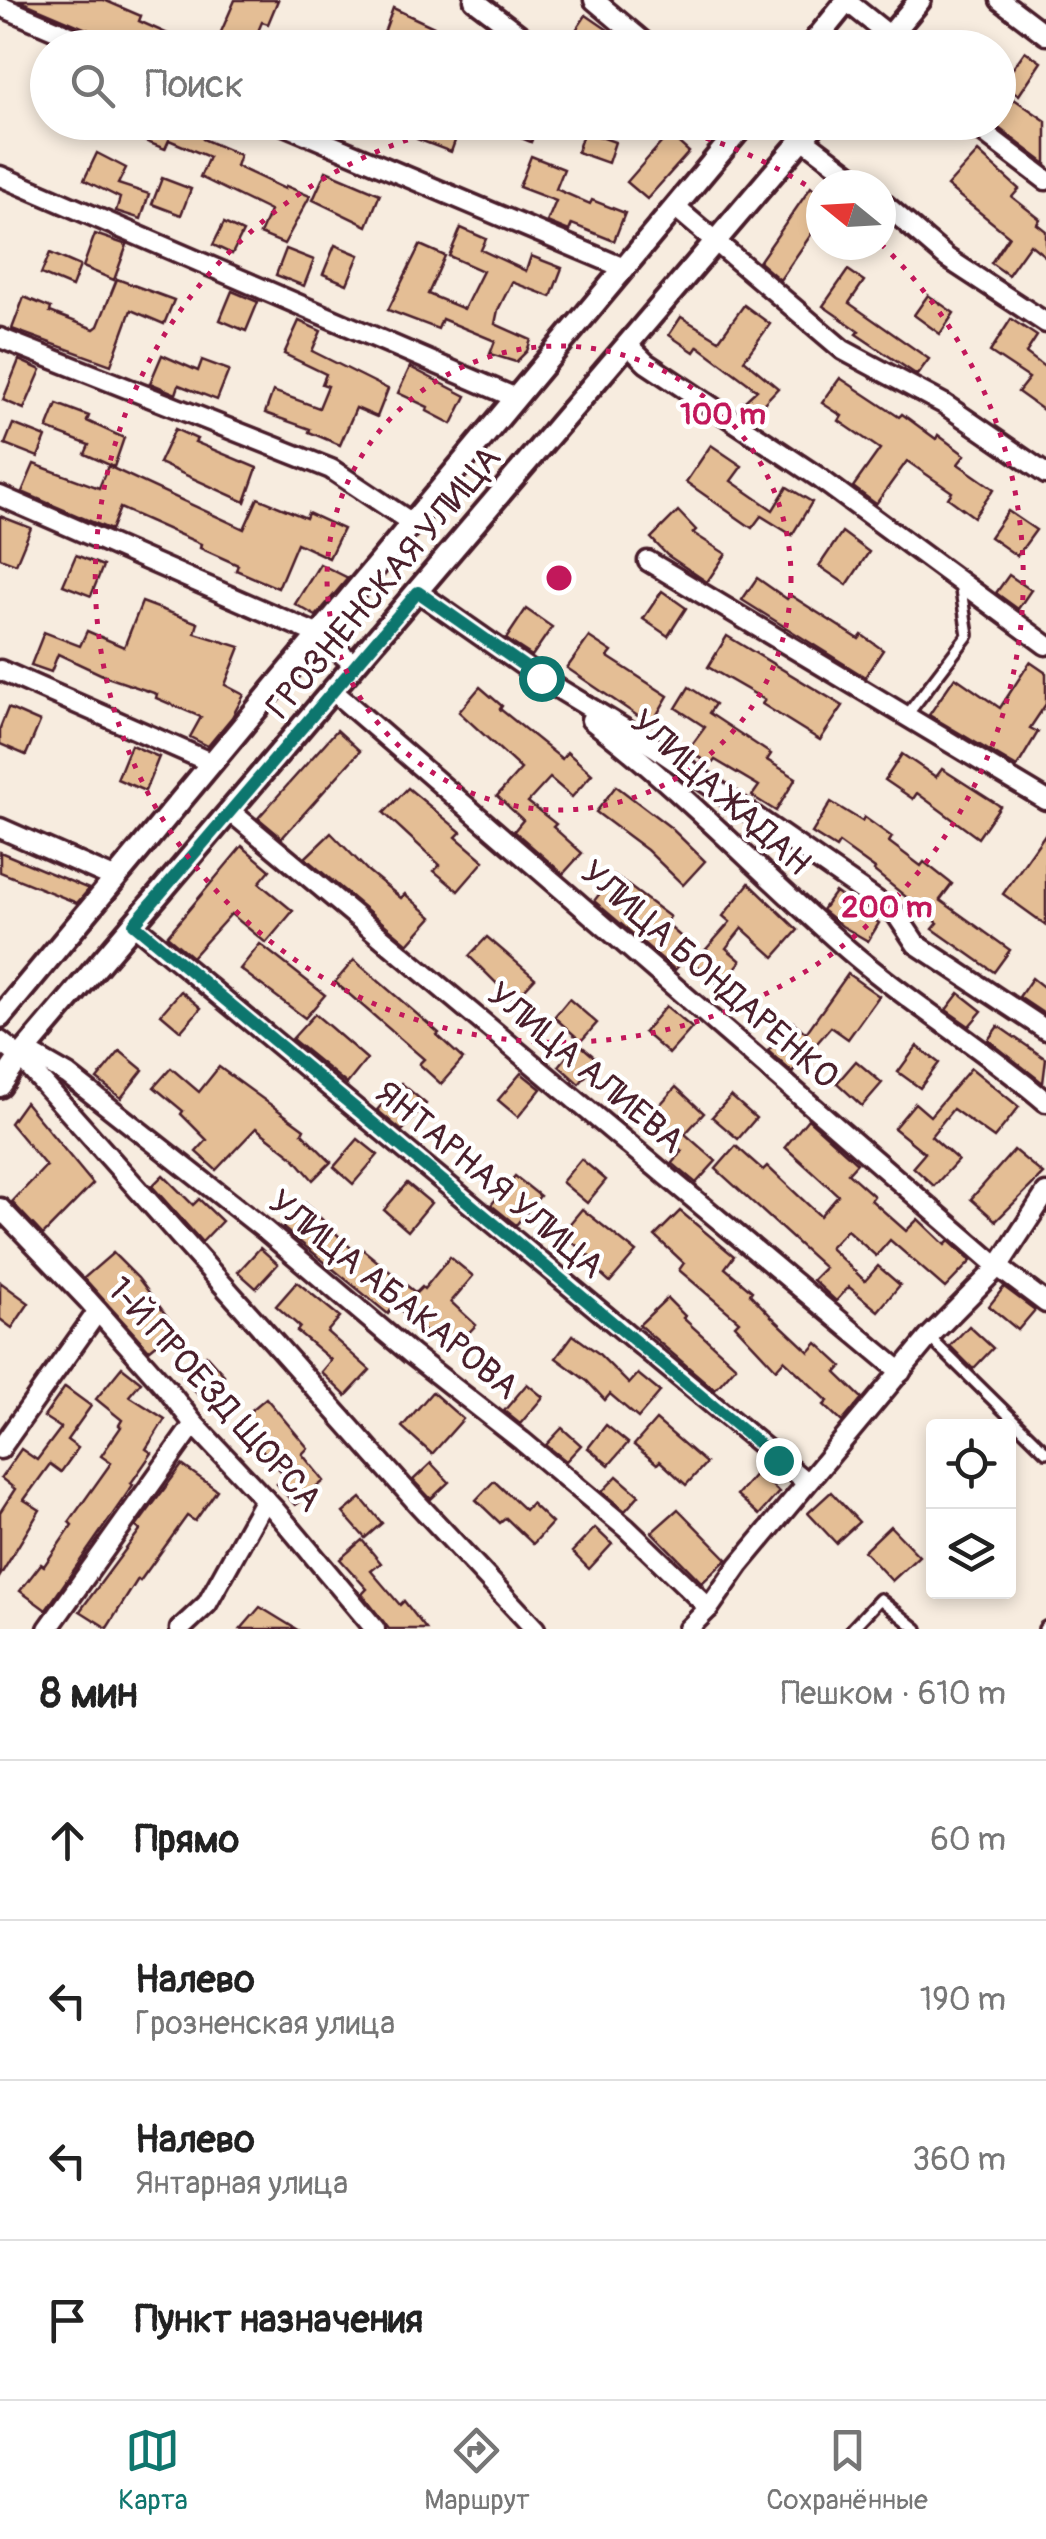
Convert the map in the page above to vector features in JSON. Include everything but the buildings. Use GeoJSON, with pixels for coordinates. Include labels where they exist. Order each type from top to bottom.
{"type":"FeatureCollection","features":[{"type":"Feature","properties":{"kind":"street"},"geometry":{"type":"LineString","coordinates":[[474,0],[513,30]]}},
{"type":"Feature","properties":{"kind":"street"},"geometry":{"type":"LineString","coordinates":[[594,0],[630,30]]}},
{"type":"Feature","properties":{"kind":"street"},"geometry":{"type":"LineString","coordinates":[[823,30],[847,0],[874,30]]}},
{"type":"Feature","properties":{"kind":"street"},"geometry":{"type":"LineString","coordinates":[[895,30],[920,0]]}},
{"type":"Feature","properties":{"kind":"street"},"geometry":{"type":"LineString","coordinates":[[1000,0],[1046,35]]}},
{"type":"Feature","properties":{"kind":"street"},"geometry":{"type":"LineString","coordinates":[[0,6],[56,30]]}},
{"type":"Feature","properties":{"kind":"street"},"geometry":{"type":"LineString","coordinates":[[319,140],[624,268]]}},
{"type":"Feature","properties":{"kind":"street","name":"ГРОЗНЕНСКАЯ УЛИЦА"},"geometry":{"type":"LineString","coordinates":[[0,1017],[731,140]]}},
{"type":"Feature","properties":{"kind":"street","name":"ГРОЗНЕНСКАЯ УЛИЦА"},"geometry":{"type":"LineString","coordinates":[[0,1086],[20,1057],[802,140]]}},
{"type":"Feature","properties":{"kind":"street"},"geometry":{"type":"LineString","coordinates":[[819,140],[849,170]]}},
{"type":"Feature","properties":{"kind":"street"},"geometry":{"type":"LineString","coordinates":[[994,140],[1046,180]]}},
{"type":"Feature","properties":{"kind":"street"},"geometry":{"type":"LineString","coordinates":[[0,176],[516,398]]}},
{"type":"Feature","properties":{"kind":"street"},"geometry":{"type":"LineString","coordinates":[[676,207],[843,350],[944,404],[1046,474]]}},
{"type":"Feature","properties":{"kind":"street"},"geometry":{"type":"LineString","coordinates":[[896,214],[947,258],[1046,323]]}},
{"type":"Feature","properties":{"kind":"street"},"geometry":{"type":"LineString","coordinates":[[0,338],[331,469],[412,523]]}},
{"type":"Feature","properties":{"kind":"street"},"geometry":{"type":"LineString","coordinates":[[628,345],[646,364],[818,477],[1046,645]]}},
{"type":"Feature","properties":{"kind":"street"},"geometry":{"type":"LineString","coordinates":[[0,496],[319,635],[355,666]]}},
{"type":"Feature","properties":{"kind":"street"},"geometry":{"type":"LineString","coordinates":[[648,561],[1046,800]]}},
{"type":"Feature","properties":{"kind":"street"},"geometry":{"type":"LineString","coordinates":[[418,592],[541,678],[656,748],[896,914],[916,944],[1046,1030]]}},
{"type":"Feature","properties":{"kind":"street"},"geometry":{"type":"LineString","coordinates":[[0,670],[212,763]]}},
{"type":"Feature","properties":{"kind":"street","name":"УЛИЦА ЖАДАН"},"geometry":{"type":"LineString","coordinates":[[541,678],[691,802],[849,951],[1046,1102]]}},
{"type":"Feature","properties":{"kind":"street","name":"УЛИЦА БОНДАРЕНКО"},"geometry":{"type":"LineString","coordinates":[[333,690],[998,1266],[1046,1303]]}},
{"type":"Feature","properties":{"kind":"street","name":"УЛИЦА АЛИЕВА"},"geometry":{"type":"LineString","coordinates":[[230,811],[900,1372]]}},
{"type":"Feature","properties":{"kind":"street"},"geometry":{"type":"LineString","coordinates":[[0,828],[116,879]]}},
{"type":"Feature","properties":{"kind":"street","name":"ЯНТАРНАЯ УЛИЦА"},"geometry":{"type":"LineString","coordinates":[[134,924],[806,1482]]}},
{"type":"Feature","properties":{"kind":"street"},"geometry":{"type":"LineString","coordinates":[[0,1041],[20,1057],[419,1505],[535,1629]]}},
{"type":"Feature","properties":{"kind":"street","name":"УЛИЦА АБАКАРОВА"},"geometry":{"type":"LineString","coordinates":[[20,1057],[35,1056],[68,1075],[266,1231],[626,1528],[709,1608]]}},
{"type":"Feature","properties":{"kind":"street"},"geometry":{"type":"LineString","coordinates":[[688,1629],[709,1608],[806,1482],[929,1338],[998,1266],[1046,1193]]}},
{"type":"Feature","properties":{"kind":"street","name":"1-Й ПРОЕЗД ЩОРСА"},"geometry":{"type":"LineString","coordinates":[[0,1208],[98,1311],[375,1629]]}},
{"type":"Feature","properties":{"kind":"street"},"geometry":{"type":"LineString","coordinates":[[0,1449],[98,1311]]}},
{"type":"Feature","properties":{"kind":"street"},"geometry":{"type":"LineString","coordinates":[[48,1629],[194,1424]]}},
{"type":"Feature","properties":{"kind":"street"},"geometry":{"type":"LineString","coordinates":[[180,1629],[206,1604],[265,1499]]}},
{"type":"Feature","properties":{"kind":"lane"},"geometry":{"type":"LineString","coordinates":[[906,716],[968,635],[960,584]]}},
{"type":"Feature","properties":{"kind":"lane"},"geometry":{"type":"LineString","coordinates":[[929,1338],[1046,1452]]}},
{"type":"Feature","properties":{"kind":"lane"},"geometry":{"type":"LineString","coordinates":[[852,1629],[880,1599],[917,1629]]}},
{"type":"Feature","properties":{"kind":"route"},"geometry":{"type":"LineString","coordinates":[[541,678],[418,592],[134,924],[778,1460]]}}]}
